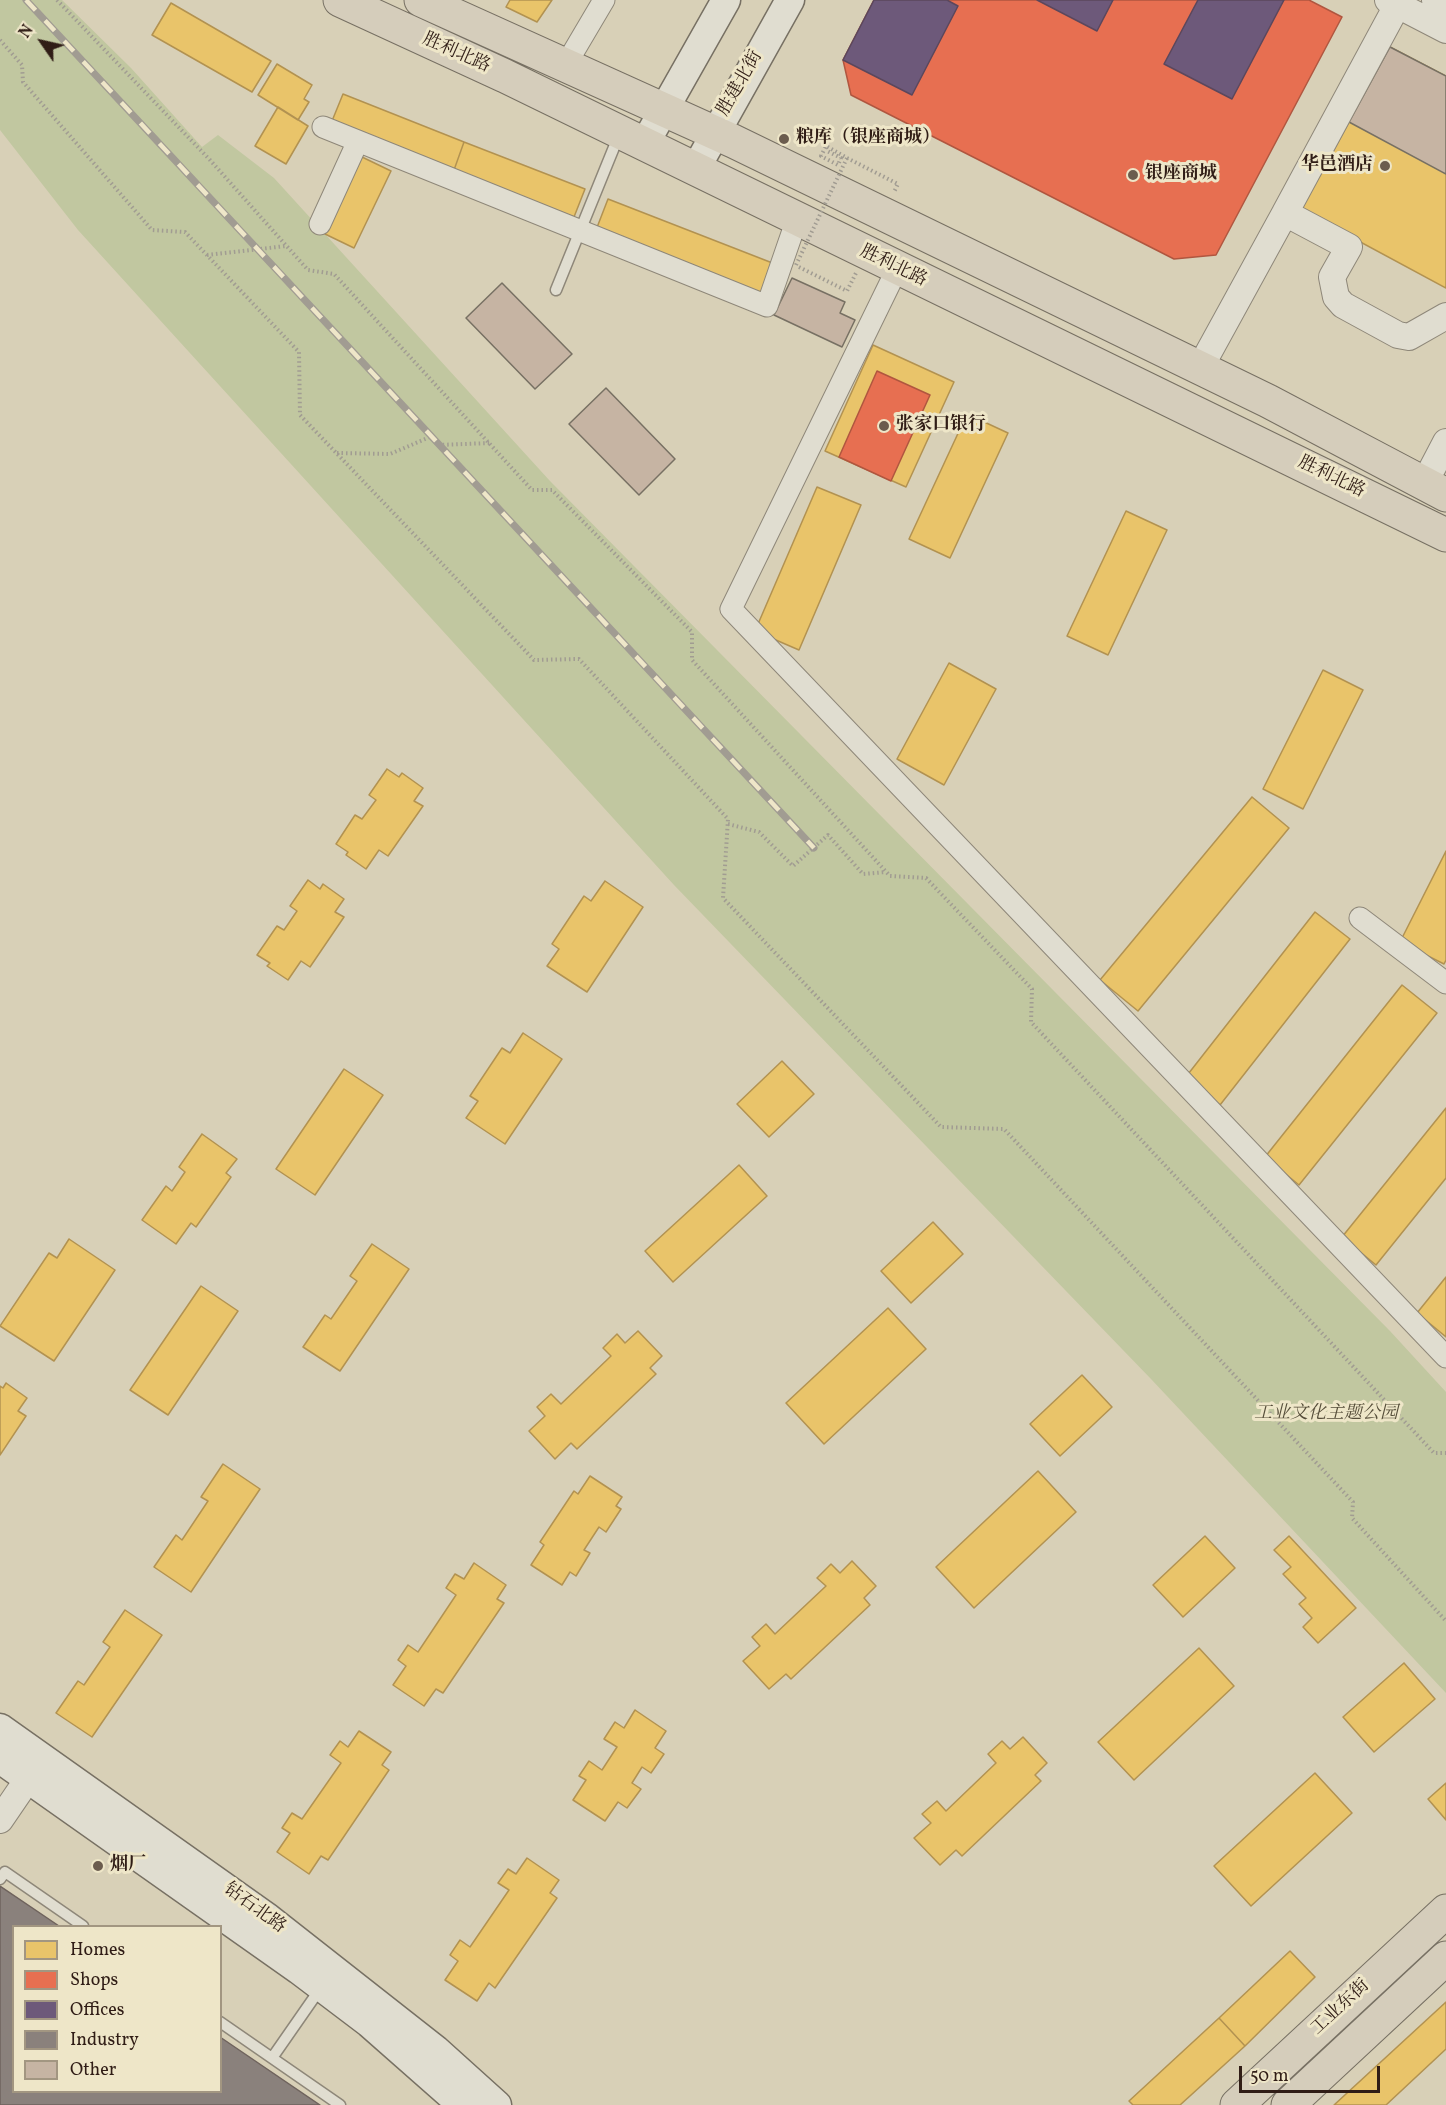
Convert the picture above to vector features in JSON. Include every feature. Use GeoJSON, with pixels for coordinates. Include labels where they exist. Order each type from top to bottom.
{"type":"FeatureCollection","features":[{"type":"Feature","properties":{"kind":"main road","name":"胜利北路"},"geometry":{"type":"LineString","coordinates":[[340,0],[505,76],[1446,535]]}},
{"type":"Feature","properties":{"kind":"main road","name":"胜利北路"},"geometry":{"type":"LineString","coordinates":[[421,0],[714,132],[1200,368],[1435,489]]}},
{"type":"Feature","properties":{"kind":"main road"},"geometry":{"type":"LineString","coordinates":[[632,139],[663,110],[726,0]]}},
{"type":"Feature","properties":{"kind":"main road","name":"胜建北街"},"geometry":{"type":"LineString","coordinates":[[694,170],[790,0]]}},
{"type":"Feature","properties":{"kind":"main road","name":"钻石北路"},"geometry":{"type":"LineString","coordinates":[[0,1728],[268,1918],[369,2023],[462,2105]]}},
{"type":"Feature","properties":{"kind":"main road","name":"钻石北路"},"geometry":{"type":"LineString","coordinates":[[0,1759],[436,2050],[497,2105]]}},
{"type":"Feature","properties":{"kind":"main road","name":"工业东街"},"geometry":{"type":"LineString","coordinates":[[1237,2105],[1446,1911]]}},
{"type":"Feature","properties":{"kind":"main road","name":"工业东街"},"geometry":{"type":"LineString","coordinates":[[1302,2100],[1446,1958]]}},
{"type":"Feature","properties":{"kind":"street"},"geometry":{"type":"LineString","coordinates":[[566,66],[604,0]]}},
{"type":"Feature","properties":{"kind":"street"},"geometry":{"type":"LineString","coordinates":[[1435,0],[1446,6]]}},
{"type":"Feature","properties":{"kind":"street"},"geometry":{"type":"LineString","coordinates":[[1200,368],[1285,213],[1395,2],[1446,30]]}},
{"type":"Feature","properties":{"kind":"street"},"geometry":{"type":"LineString","coordinates":[[323,126],[767,306],[797,219]]}},
{"type":"Feature","properties":{"kind":"street"},"geometry":{"type":"LineString","coordinates":[[320,224],[358,141]]}},
{"type":"Feature","properties":{"kind":"street"},"geometry":{"type":"LineString","coordinates":[[1285,213],[1349,247],[1332,277],[1336,297],[1343,305],[1398,334],[1409,337],[1446,315]]}},
{"type":"Feature","properties":{"kind":"street"},"geometry":{"type":"LineString","coordinates":[[897,269],[731,609],[1446,1357]]}},
{"type":"Feature","properties":{"kind":"street"},"geometry":{"type":"LineString","coordinates":[[1435,489],[1446,442]]}},
{"type":"Feature","properties":{"kind":"street"},"geometry":{"type":"LineString","coordinates":[[1360,918],[1446,983]]}},
{"type":"Feature","properties":{"kind":"street"},"geometry":{"type":"LineString","coordinates":[[0,1820],[28,1779]]}},
{"type":"Feature","properties":{"kind":"lane"},"geometry":{"type":"LineString","coordinates":[[556,290],[580,231],[632,139]]}},
{"type":"Feature","properties":{"kind":"lane"},"geometry":{"type":"LineString","coordinates":[[0,1879],[5,1872],[82,1925]]}},
{"type":"Feature","properties":{"kind":"lane"},"geometry":{"type":"LineString","coordinates":[[272,2058],[328,1978]]}},
{"type":"Feature","properties":{"kind":"lane"},"geometry":{"type":"LineString","coordinates":[[222,2023],[340,2105]]}},
{"type":"Feature","properties":{"kind":"path"},"geometry":{"type":"LineString","coordinates":[[57,0],[210,160],[308,270],[334,274],[532,490],[552,490],[692,632],[692,660],[886,872],[890,876],[926,878],[1032,989],[1031,1022],[1434,1453],[1446,1453]]}},
{"type":"Feature","properties":{"kind":"path"},"geometry":{"type":"LineString","coordinates":[[0,40],[22,65],[23,82],[152,230],[185,232],[299,352],[300,415],[534,660],[579,659],[728,819],[723,898],[941,1127],[1004,1129],[1353,1502],[1352,1518],[1446,1621]]}},
{"type":"Feature","properties":{"kind":"path"},"geometry":{"type":"LineString","coordinates":[[827,151],[841,158],[838,165],[821,156],[826,146],[897,184]]}},
{"type":"Feature","properties":{"kind":"path"},"geometry":{"type":"LineString","coordinates":[[847,158],[796,265],[847,291]]}},
{"type":"Feature","properties":{"kind":"path"},"geometry":{"type":"LineString","coordinates":[[207,255],[287,246]]}},
{"type":"Feature","properties":{"kind":"path"},"geometry":{"type":"LineString","coordinates":[[336,453],[390,454],[430,436],[438,445],[490,443]]}},
{"type":"Feature","properties":{"kind":"path"},"geometry":{"type":"LineString","coordinates":[[728,824],[759,832],[793,866],[828,835],[863,874],[886,872]]}},
{"type":"Feature","properties":{"kind":"green space","name":"工业文化主题公园"},"geometry":{"type":"Polygon","coordinates":[[[0,0],[62,0],[131,68],[202,147],[218,135],[274,178],[550,481],[1390,1331],[1446,1392],[1446,1693],[1151,1379],[674,885],[78,230],[0,130],[0,0]]]}},
{"type":"Feature","properties":{"kind":"building: Homes"},"geometry":{"type":"Polygon","coordinates":[[[510,0],[552,0],[537,22],[506,7],[510,0]]]}},
{"type":"Feature","properties":{"kind":"building: Homes"},"geometry":{"type":"Polygon","coordinates":[[[171,3],[271,61],[252,92],[152,35],[171,3]]]}},
{"type":"Feature","properties":{"kind":"building: Homes","name":"华邑酒店"},"geometry":{"type":"Polygon","coordinates":[[[1390,47],[1446,76],[1446,288],[1301,210],[1390,47]]]}},
{"type":"Feature","properties":{"kind":"building: Homes"},"geometry":{"type":"Polygon","coordinates":[[[277,64],[312,85],[304,99],[309,102],[298,120],[258,95],[277,64]]]}},
{"type":"Feature","properties":{"kind":"building: Homes"},"geometry":{"type":"Polygon","coordinates":[[[343,94],[464,142],[454,170],[332,121],[343,94]]]}},
{"type":"Feature","properties":{"kind":"building: Homes"},"geometry":{"type":"Polygon","coordinates":[[[278,107],[308,126],[286,164],[255,146],[278,107]]]}},
{"type":"Feature","properties":{"kind":"building: Homes"},"geometry":{"type":"Polygon","coordinates":[[[464,142],[585,189],[574,217],[454,170],[464,142]]]}},
{"type":"Feature","properties":{"kind":"building: Homes"},"geometry":{"type":"Polygon","coordinates":[[[362,157],[391,171],[354,248],[325,234],[362,157]]]}},
{"type":"Feature","properties":{"kind":"building: Homes"},"geometry":{"type":"Polygon","coordinates":[[[608,199],[775,264],[763,295],[596,230],[608,199]]]}},
{"type":"Feature","properties":{"kind":"building: Homes"},"geometry":{"type":"Polygon","coordinates":[[[873,345],[954,382],[906,487],[825,451],[873,345]]]}},
{"type":"Feature","properties":{"kind":"building: Homes"},"geometry":{"type":"Polygon","coordinates":[[[967,414],[1008,433],[950,558],[909,539],[967,414]]]}},
{"type":"Feature","properties":{"kind":"building: Homes"},"geometry":{"type":"Polygon","coordinates":[[[817,487],[861,505],[799,650],[755,631],[817,487]]]}},
{"type":"Feature","properties":{"kind":"building: Homes"},"geometry":{"type":"Polygon","coordinates":[[[1126,511],[1167,530],[1108,655],[1067,636],[1126,511]]]}},
{"type":"Feature","properties":{"kind":"building: Homes"},"geometry":{"type":"Polygon","coordinates":[[[949,663],[996,689],[944,785],[897,759],[949,663]]]}},
{"type":"Feature","properties":{"kind":"building: Homes"},"geometry":{"type":"Polygon","coordinates":[[[1323,670],[1363,690],[1303,809],[1263,789],[1323,670]]]}},
{"type":"Feature","properties":{"kind":"building: Homes"},"geometry":{"type":"Polygon","coordinates":[[[387,769],[399,777],[402,773],[423,788],[414,801],[423,806],[388,856],[379,850],[366,869],[346,855],[348,852],[336,844],[355,815],[362,819],[376,800],[369,795],[387,769]]]}},
{"type":"Feature","properties":{"kind":"building: Homes"},"geometry":{"type":"Polygon","coordinates":[[[1252,797],[1289,828],[1138,1011],[1100,980],[1252,797]]]}},
{"type":"Feature","properties":{"kind":"building: Homes"},"geometry":{"type":"Polygon","coordinates":[[[1446,851],[1446,960],[1444,964],[1400,942],[1446,851]]]}},
{"type":"Feature","properties":{"kind":"building: Homes"},"geometry":{"type":"Polygon","coordinates":[[[308,880],[320,889],[323,884],[344,899],[335,912],[344,917],[310,967],[301,961],[288,980],[267,966],[270,963],[257,955],[277,926],[284,930],[297,911],[290,906],[308,880]]]}},
{"type":"Feature","properties":{"kind":"building: Homes"},"geometry":{"type":"Polygon","coordinates":[[[605,881],[643,907],[587,992],[547,966],[559,949],[552,944],[584,896],[591,901],[605,881]]]}},
{"type":"Feature","properties":{"kind":"building: Homes"},"geometry":{"type":"Polygon","coordinates":[[[1315,912],[1350,939],[1220,1105],[1185,1078],[1315,912]]]}},
{"type":"Feature","properties":{"kind":"building: Homes"},"geometry":{"type":"Polygon","coordinates":[[[1402,985],[1437,1013],[1299,1185],[1265,1157],[1402,985]]]}},
{"type":"Feature","properties":{"kind":"building: Homes"},"geometry":{"type":"Polygon","coordinates":[[[523,1033],[562,1059],[505,1144],[466,1118],[478,1101],[470,1096],[502,1048],[510,1053],[523,1033]]]}},
{"type":"Feature","properties":{"kind":"building: Homes"},"geometry":{"type":"Polygon","coordinates":[[[782,1061],[814,1094],[769,1137],[737,1104],[782,1061]]]}},
{"type":"Feature","properties":{"kind":"building: Homes"},"geometry":{"type":"Polygon","coordinates":[[[344,1069],[383,1095],[315,1195],[276,1169],[344,1069]]]}},
{"type":"Feature","properties":{"kind":"building: Homes"},"geometry":{"type":"Polygon","coordinates":[[[1446,1108],[1446,1178],[1376,1265],[1342,1237],[1446,1108]]]}},
{"type":"Feature","properties":{"kind":"building: Homes"},"geometry":{"type":"Polygon","coordinates":[[[202,1134],[237,1159],[226,1173],[231,1177],[196,1227],[191,1223],[176,1244],[142,1220],[166,1186],[172,1191],[185,1172],[179,1167],[202,1134]]]}},
{"type":"Feature","properties":{"kind":"building: Homes"},"geometry":{"type":"Polygon","coordinates":[[[739,1165],[767,1196],[673,1282],[645,1251],[739,1165]]]}},
{"type":"Feature","properties":{"kind":"building: Homes"},"geometry":{"type":"Polygon","coordinates":[[[933,1222],[963,1254],[911,1303],[881,1271],[933,1222]]]}},
{"type":"Feature","properties":{"kind":"building: Homes"},"geometry":{"type":"Polygon","coordinates":[[[69,1239],[115,1270],[54,1361],[0,1326],[49,1253],[57,1258],[69,1239]]]}},
{"type":"Feature","properties":{"kind":"building: Homes"},"geometry":{"type":"Polygon","coordinates":[[[372,1244],[409,1269],[340,1371],[303,1347],[325,1315],[331,1319],[357,1281],[350,1276],[372,1244]]]}},
{"type":"Feature","properties":{"kind":"building: Homes"},"geometry":{"type":"Polygon","coordinates":[[[1446,1277],[1446,1337],[1417,1313],[1446,1277]]]}},
{"type":"Feature","properties":{"kind":"building: Homes"},"geometry":{"type":"Polygon","coordinates":[[[201,1286],[238,1311],[168,1415],[130,1390],[201,1286]]]}},
{"type":"Feature","properties":{"kind":"building: Homes"},"geometry":{"type":"Polygon","coordinates":[[[888,1308],[926,1349],[824,1444],[786,1403],[888,1308]]]}},
{"type":"Feature","properties":{"kind":"building: Homes"},"geometry":{"type":"Polygon","coordinates":[[[638,1331],[662,1356],[650,1368],[656,1374],[577,1449],[571,1443],[555,1459],[529,1431],[545,1416],[537,1407],[551,1394],[561,1404],[611,1356],[603,1348],[617,1334],[625,1343],[638,1331]]]}},
{"type":"Feature","properties":{"kind":"building: Homes"},"geometry":{"type":"Polygon","coordinates":[[[1082,1375],[1112,1407],[1060,1456],[1030,1424],[1082,1375]]]}},
{"type":"Feature","properties":{"kind":"building: Homes"},"geometry":{"type":"Polygon","coordinates":[[[6,1383],[27,1398],[18,1411],[26,1416],[0,1455],[0,1386],[3,1388],[6,1383]]]}},
{"type":"Feature","properties":{"kind":"building: Homes"},"geometry":{"type":"Polygon","coordinates":[[[223,1464],[260,1489],[191,1592],[154,1567],[176,1535],[182,1540],[208,1501],[201,1497],[223,1464]]]}},
{"type":"Feature","properties":{"kind":"building: Homes"},"geometry":{"type":"Polygon","coordinates":[[[1038,1471],[1076,1512],[974,1608],[936,1567],[1038,1471]]]}},
{"type":"Feature","properties":{"kind":"building: Homes"},"geometry":{"type":"Polygon","coordinates":[[[590,1476],[622,1497],[616,1506],[621,1509],[606,1532],[599,1527],[584,1550],[590,1553],[576,1576],[570,1572],[562,1585],[531,1565],[544,1545],[540,1542],[574,1491],[578,1494],[590,1476]]]}},
{"type":"Feature","properties":{"kind":"building: Homes"},"geometry":{"type":"Polygon","coordinates":[[[1205,1536],[1235,1568],[1183,1617],[1153,1585],[1205,1536]]]}},
{"type":"Feature","properties":{"kind":"building: Homes"},"geometry":{"type":"Polygon","coordinates":[[[1289,1536],[1356,1608],[1318,1643],[1303,1627],[1312,1618],[1299,1604],[1306,1598],[1283,1574],[1291,1567],[1274,1550],[1289,1536]]]}},
{"type":"Feature","properties":{"kind":"building: Homes"},"geometry":{"type":"Polygon","coordinates":[[[852,1561],[876,1586],[864,1598],[870,1605],[791,1679],[786,1674],[769,1689],[743,1661],[760,1646],[752,1637],[766,1624],[775,1634],[826,1586],[817,1578],[831,1564],[840,1573],[852,1561]]]}},
{"type":"Feature","properties":{"kind":"building: Homes"},"geometry":{"type":"Polygon","coordinates":[[[474,1563],[506,1585],[497,1599],[504,1603],[443,1693],[436,1689],[424,1706],[393,1685],[406,1666],[398,1660],[408,1645],[418,1652],[456,1595],[446,1588],[455,1574],[464,1579],[474,1563]]]}},
{"type":"Feature","properties":{"kind":"building: Homes"},"geometry":{"type":"Polygon","coordinates":[[[125,1610],[162,1635],[92,1737],[56,1713],[78,1681],[84,1685],[110,1647],[103,1642],[125,1610]]]}},
{"type":"Feature","properties":{"kind":"building: Homes"},"geometry":{"type":"Polygon","coordinates":[[[1199,1648],[1234,1686],[1134,1780],[1098,1742],[1199,1648]]]}},
{"type":"Feature","properties":{"kind":"building: Homes"},"geometry":{"type":"Polygon","coordinates":[[[1404,1663],[1435,1699],[1374,1752],[1343,1717],[1404,1663]]]}},
{"type":"Feature","properties":{"kind":"building: Homes"},"geometry":{"type":"Polygon","coordinates":[[[635,1710],[666,1731],[655,1748],[664,1754],[651,1773],[642,1767],[632,1783],[641,1789],[627,1808],[618,1802],[605,1821],[573,1800],[586,1780],[579,1776],[589,1761],[602,1770],[617,1747],[604,1739],[615,1722],[624,1728],[635,1710]]]}},
{"type":"Feature","properties":{"kind":"building: Homes"},"geometry":{"type":"Polygon","coordinates":[[[359,1731],[391,1752],[382,1765],[389,1770],[328,1860],[321,1856],[309,1874],[277,1852],[290,1833],[282,1828],[292,1813],[302,1819],[341,1763],[330,1755],[340,1741],[348,1747],[359,1731]]]}},
{"type":"Feature","properties":{"kind":"building: Homes"},"geometry":{"type":"Polygon","coordinates":[[[1023,1737],[1047,1763],[1035,1775],[1041,1781],[962,1856],[956,1850],[940,1865],[914,1838],[931,1823],[922,1814],[937,1801],[946,1811],[996,1763],[988,1754],[1002,1741],[1010,1749],[1023,1737]]]}},
{"type":"Feature","properties":{"kind":"building: Homes"},"geometry":{"type":"Polygon","coordinates":[[[1315,1773],[1352,1813],[1251,1906],[1214,1866],[1315,1773]]]}},
{"type":"Feature","properties":{"kind":"building: Homes"},"geometry":{"type":"Polygon","coordinates":[[[1446,1783],[1446,1820],[1428,1799],[1446,1783]]]}},
{"type":"Feature","properties":{"kind":"building: Homes"},"geometry":{"type":"Polygon","coordinates":[[[527,1858],[559,1880],[550,1893],[557,1898],[495,1988],[489,1983],[477,2001],[445,1980],[458,1961],[450,1955],[460,1940],[470,1947],[509,1890],[498,1883],[508,1869],[516,1874],[527,1858]]]}},
{"type":"Feature","properties":{"kind":"building: Homes"},"geometry":{"type":"Polygon","coordinates":[[[1290,1951],[1315,1977],[1245,2046],[1219,2018],[1290,1951]]]}},
{"type":"Feature","properties":{"kind":"building: Homes"},"geometry":{"type":"Polygon","coordinates":[[[1446,2002],[1446,2049],[1386,2105],[1334,2105],[1446,2002]]]}},
{"type":"Feature","properties":{"kind":"building: Homes"},"geometry":{"type":"Polygon","coordinates":[[[1219,2018],[1245,2046],[1180,2105],[1133,2105],[1129,2101],[1219,2018]]]}},
{"type":"Feature","properties":{"kind":"building: Shops","name":"银座商城"},"geometry":{"type":"Polygon","coordinates":[[[874,0],[1309,0],[1342,17],[1216,255],[1174,259],[851,95],[843,60],[874,0]]]}},
{"type":"Feature","properties":{"kind":"building: Shops","name":"张家口银行"},"geometry":{"type":"Polygon","coordinates":[[[877,371],[930,395],[891,481],[839,457],[877,371]]]}},
{"type":"Feature","properties":{"kind":"building: Offices"},"geometry":{"type":"Polygon","coordinates":[[[874,0],[947,0],[958,6],[912,95],[843,60],[874,0]]]}},
{"type":"Feature","properties":{"kind":"building: Offices"},"geometry":{"type":"Polygon","coordinates":[[[1037,0],[1113,0],[1097,31],[1037,0]]]}},
{"type":"Feature","properties":{"kind":"building: Offices"},"geometry":{"type":"Polygon","coordinates":[[[1198,0],[1284,0],[1232,99],[1164,64],[1198,0]]]}},
{"type":"Feature","properties":{"kind":"building: Industry"},"geometry":{"type":"Polygon","coordinates":[[[0,1886],[58,1925],[12,1925],[12,2093],[222,2093],[222,2038],[320,2105],[0,2105],[0,1886]]]}},
{"type":"Feature","properties":{"kind":"building: Other"},"geometry":{"type":"Polygon","coordinates":[[[1390,47],[1446,76],[1446,174],[1349,122],[1390,47]]]}},
{"type":"Feature","properties":{"kind":"building: Other"},"geometry":{"type":"Polygon","coordinates":[[[792,278],[845,302],[840,313],[855,320],[842,347],[774,315],[792,278]]]}},
{"type":"Feature","properties":{"kind":"building: Other"},"geometry":{"type":"Polygon","coordinates":[[[502,283],[572,354],[535,389],[466,318],[502,283]]]}},
{"type":"Feature","properties":{"kind":"building: Other"},"geometry":{"type":"Polygon","coordinates":[[[606,388],[675,459],[639,495],[569,424],[606,388]]]}},
{"type":"Feature","properties":{"kind":"railway"},"geometry":{"type":"LineString","coordinates":[[26,0],[814,848]]}},
{"type":"Feature","properties":{"kind":"place","name":"粮库（银座商城）"},"geometry":{"type":"Point","coordinates":[784,139]}},
{"type":"Feature","properties":{"kind":"place","name":"华邑酒店"},"geometry":{"type":"Point","coordinates":[1385,166]}},
{"type":"Feature","properties":{"kind":"place","name":"银座商城"},"geometry":{"type":"Point","coordinates":[1133,175]}},
{"type":"Feature","properties":{"kind":"place","name":"张家口银行"},"geometry":{"type":"Point","coordinates":[884,426]}},
{"type":"Feature","properties":{"kind":"place","name":"烟厂"},"geometry":{"type":"Point","coordinates":[98,1866]}}]}
